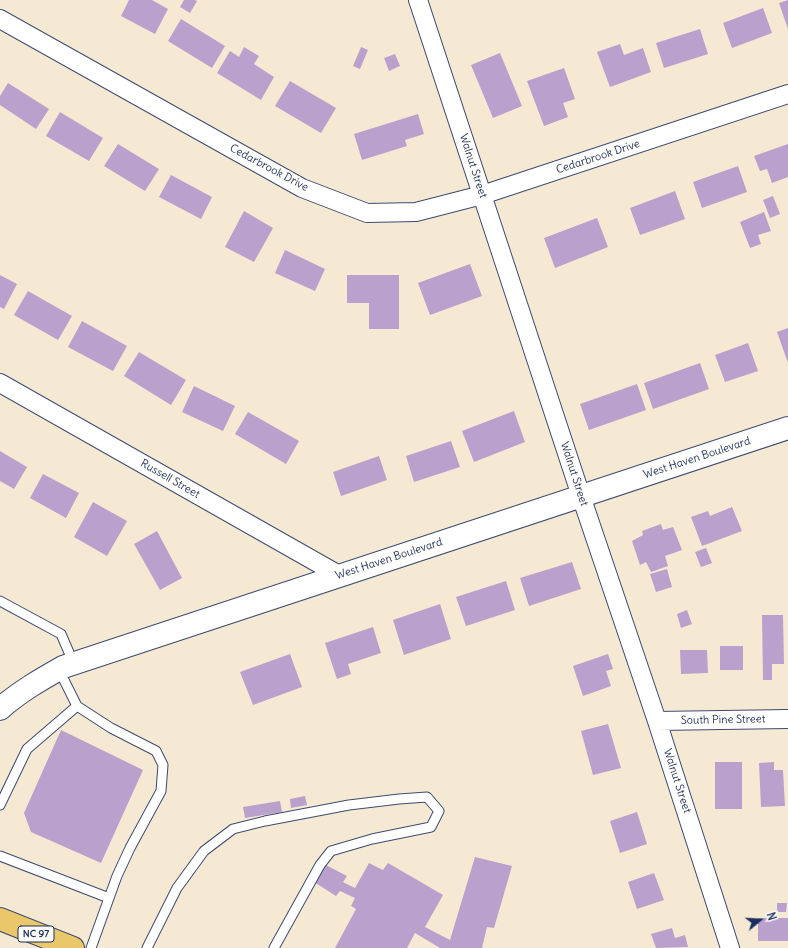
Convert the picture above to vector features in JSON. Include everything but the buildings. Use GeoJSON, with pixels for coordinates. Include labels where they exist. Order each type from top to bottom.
{"type":"FeatureCollection","features":[{"type":"Feature","properties":{"kind":"main road","name":"NC 97"},"geometry":{"type":"LineString","coordinates":[[0,919],[73,948]]}},
{"type":"Feature","properties":{"kind":"street","name":"Walnut Street"},"geometry":{"type":"LineString","coordinates":[[418,0],[581,496],[657,721],[730,948]]}},
{"type":"Feature","properties":{"kind":"street","name":"Cedarbrook Drive"},"geometry":{"type":"LineString","coordinates":[[0,19],[302,188],[367,213],[416,212],[482,195],[788,94]]}},
{"type":"Feature","properties":{"kind":"street","name":"Russell Street"},"geometry":{"type":"LineString","coordinates":[[0,383],[339,575]]}},
{"type":"Feature","properties":{"kind":"street","name":"West Haven Boulevard"},"geometry":{"type":"LineString","coordinates":[[0,709],[20,692],[37,681],[66,667],[339,575],[788,428]]}},
{"type":"Feature","properties":{"kind":"street","name":"South Pine Street"},"geometry":{"type":"LineString","coordinates":[[657,721],[788,719]]}},
{"type":"Feature","properties":{"kind":"lane"},"geometry":{"type":"LineString","coordinates":[[0,601],[61,634],[66,667],[77,706],[111,728],[156,751],[163,765],[161,790],[117,876],[91,948]]}},
{"type":"Feature","properties":{"kind":"lane"},"geometry":{"type":"LineString","coordinates":[[0,805],[27,749],[77,706]]}},
{"type":"Feature","properties":{"kind":"lane"},"geometry":{"type":"LineString","coordinates":[[147,948],[177,888],[204,851],[233,829],[265,821],[349,805],[427,797],[439,811],[431,827],[372,839],[331,850],[320,865],[274,948]]}},
{"type":"Feature","properties":{"kind":"lane"},"geometry":{"type":"LineString","coordinates":[[0,856],[109,898]]}}]}
